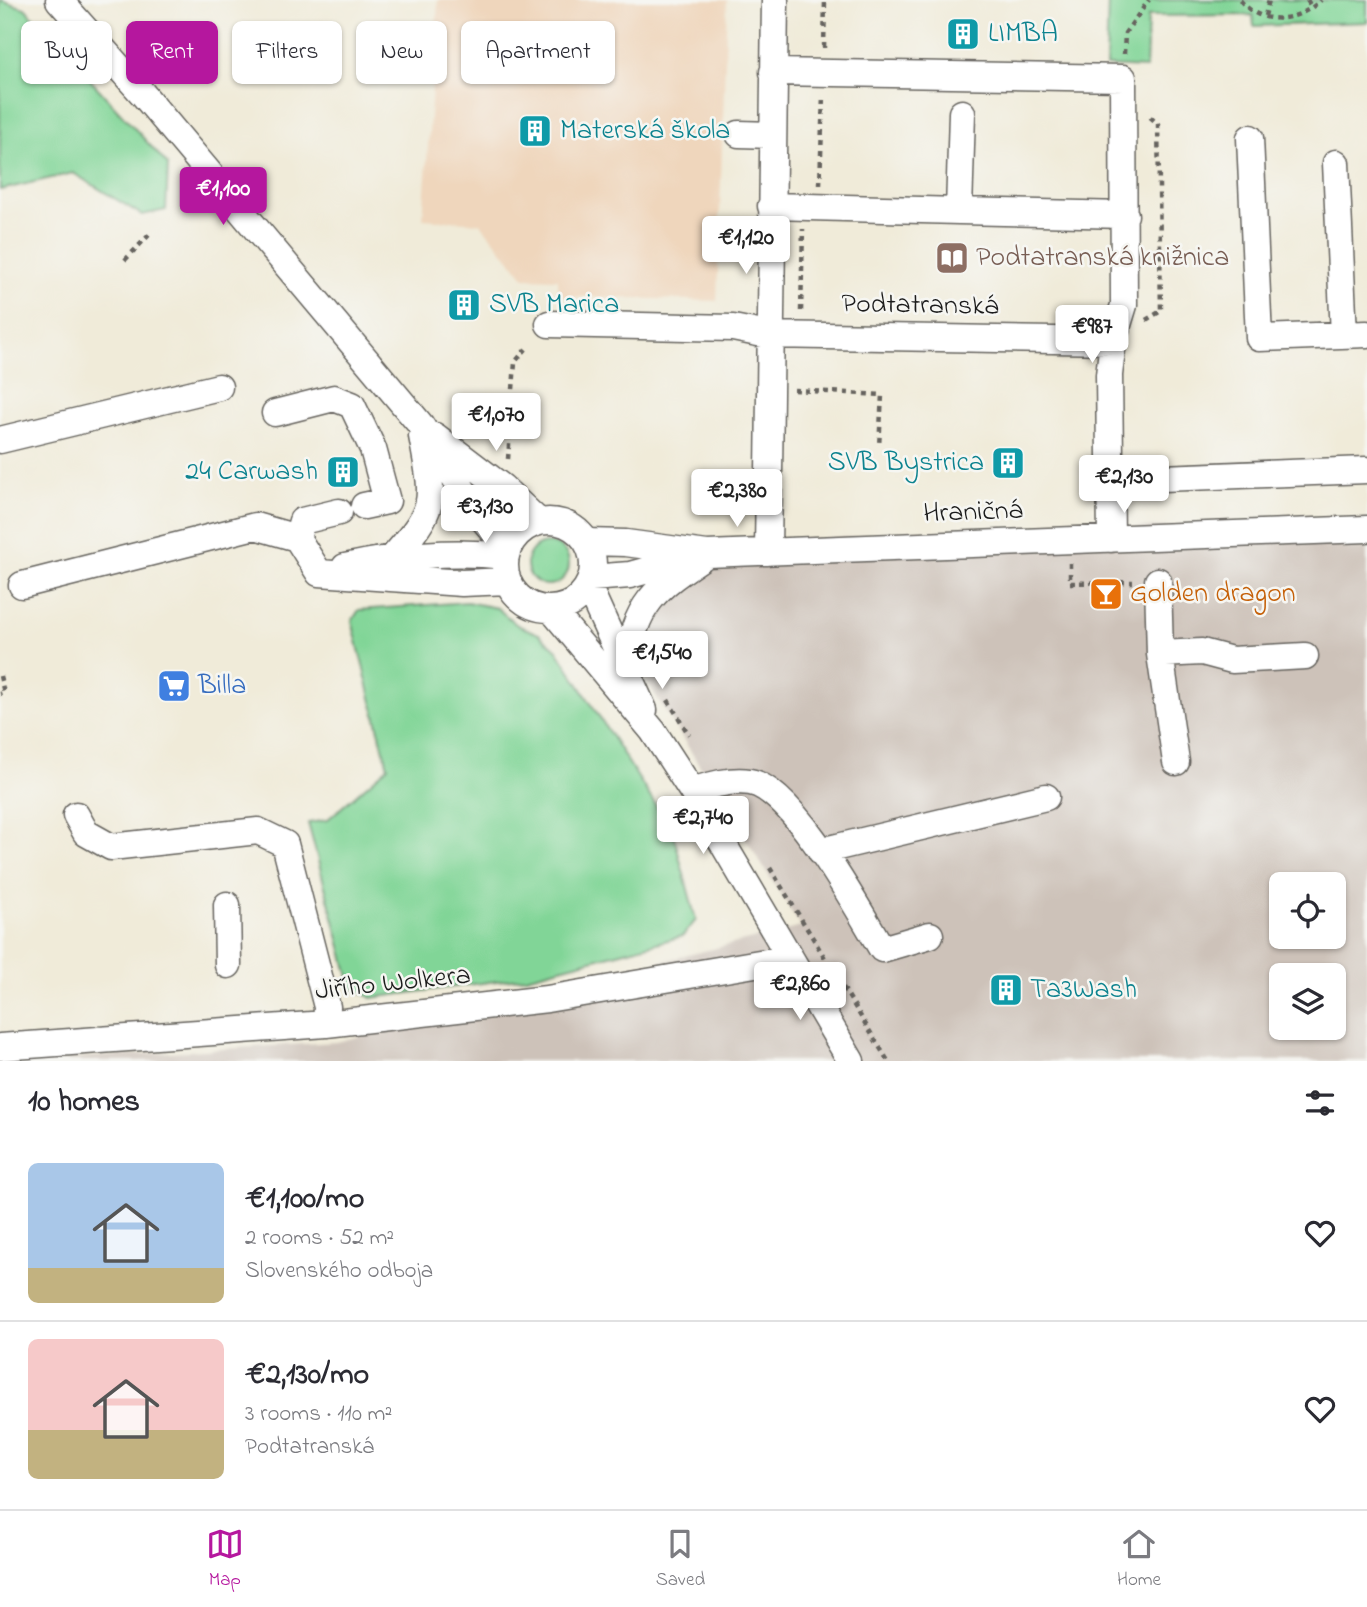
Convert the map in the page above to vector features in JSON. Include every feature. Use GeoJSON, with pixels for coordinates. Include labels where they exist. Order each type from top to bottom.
{"type":"FeatureCollection","features":[{"type":"Feature","properties":{"kind":"street"},"geometry":{"type":"LineString","coordinates":[[59,0],[142,93],[420,424],[508,562],[525,602],[551,609],[572,602],[590,582]]}},
{"type":"Feature","properties":{"kind":"street"},"geometry":{"type":"LineString","coordinates":[[768,552],[781,335],[771,206],[775,0]]}},
{"type":"Feature","properties":{"kind":"street"},"geometry":{"type":"LineString","coordinates":[[773,72],[1123,78],[1124,305],[1113,341],[1109,375],[1111,539]]}},
{"type":"Feature","properties":{"kind":"street"},"geometry":{"type":"LineString","coordinates":[[960,211],[962,113]]}},
{"type":"Feature","properties":{"kind":"street"},"geometry":{"type":"LineString","coordinates":[[738,134],[772,135]]}},
{"type":"Feature","properties":{"kind":"street"},"geometry":{"type":"LineString","coordinates":[[1250,138],[1259,338],[1356,335],[1336,163]]}},
{"type":"Feature","properties":{"kind":"street"},"geometry":{"type":"LineString","coordinates":[[771,206],[1125,215]]}},
{"type":"Feature","properties":{"kind":"street","name":"Podtatranská"},"geometry":{"type":"LineString","coordinates":[[549,324],[733,328],[781,335],[1113,341]]}},
{"type":"Feature","properties":{"kind":"street"},"geometry":{"type":"LineString","coordinates":[[0,440],[219,387]]}},
{"type":"Feature","properties":{"kind":"street"},"geometry":{"type":"LineString","coordinates":[[275,413],[334,398],[352,405],[373,449],[387,501],[302,521],[297,538]]}},
{"type":"Feature","properties":{"kind":"street"},"geometry":{"type":"LineString","coordinates":[[420,424],[502,488],[539,522]]}},
{"type":"Feature","properties":{"kind":"street"},"geometry":{"type":"LineString","coordinates":[[394,556],[422,523],[430,506],[420,424]]}},
{"type":"Feature","properties":{"kind":"street"},"geometry":{"type":"LineString","coordinates":[[1110,480],[1367,470]]}},
{"type":"Feature","properties":{"kind":"street"},"geometry":{"type":"LineString","coordinates":[[320,573],[462,583],[508,562],[526,527],[539,522],[566,524],[587,542],[592,553],[590,582],[653,731]]}},
{"type":"Feature","properties":{"kind":"street"},"geometry":{"type":"LineString","coordinates":[[22,585],[255,526],[297,538],[320,573]]}},
{"type":"Feature","properties":{"kind":"street","name":"Hraničná"},"geometry":{"type":"LineString","coordinates":[[587,542],[626,542],[707,554],[1367,529]]}},
{"type":"Feature","properties":{"kind":"street"},"geometry":{"type":"LineString","coordinates":[[320,573],[394,556],[460,551],[508,562]]}},
{"type":"Feature","properties":{"kind":"street"},"geometry":{"type":"LineString","coordinates":[[627,668],[631,638],[640,611],[667,581],[707,554]]}},
{"type":"Feature","properties":{"kind":"street","name":"Hraničná"},"geometry":{"type":"LineString","coordinates":[[590,582],[630,575],[707,554]]}},
{"type":"Feature","properties":{"kind":"street"},"geometry":{"type":"LineString","coordinates":[[1158,582],[1160,654],[1175,762]]}},
{"type":"Feature","properties":{"kind":"street"},"geometry":{"type":"LineString","coordinates":[[551,609],[653,731],[692,790],[851,1061]]}},
{"type":"Feature","properties":{"kind":"street"},"geometry":{"type":"LineString","coordinates":[[1160,654],[1202,652],[1232,660],[1305,656]]}},
{"type":"Feature","properties":{"kind":"street"},"geometry":{"type":"LineString","coordinates":[[692,790],[717,783],[752,782],[788,805],[821,851],[883,949],[930,934]]}},
{"type":"Feature","properties":{"kind":"street"},"geometry":{"type":"LineString","coordinates":[[821,851],[1046,797]]}},
{"type":"Feature","properties":{"kind":"street"},"geometry":{"type":"LineString","coordinates":[[76,815],[86,833],[111,847],[257,831],[285,844],[327,1007],[326,1024]]}},
{"type":"Feature","properties":{"kind":"street"},"geometry":{"type":"LineString","coordinates":[[227,905],[228,965]]}},
{"type":"Feature","properties":{"kind":"street","name":"Jiřího Wolkera"},"geometry":{"type":"LineString","coordinates":[[21,1051],[326,1024],[547,999],[790,958]]}},
{"type":"Feature","properties":{"kind":"path"},"geometry":{"type":"LineString","coordinates":[[781,335],[801,323],[804,193],[820,194],[825,0]]}},
{"type":"Feature","properties":{"kind":"path"},"geometry":{"type":"LineString","coordinates":[[1123,78],[1125,33],[1149,0]]}},
{"type":"Feature","properties":{"kind":"path"},"geometry":{"type":"LineString","coordinates":[[1240,0],[1265,16],[1291,18],[1312,8],[1321,0]]}},
{"type":"Feature","properties":{"kind":"path"},"geometry":{"type":"LineString","coordinates":[[1265,16],[1269,0]]}},
{"type":"Feature","properties":{"kind":"path"},"geometry":{"type":"LineString","coordinates":[[1307,0],[1312,8]]}},
{"type":"Feature","properties":{"kind":"path"},"geometry":{"type":"LineString","coordinates":[[125,260],[152,232]]}},
{"type":"Feature","properties":{"kind":"path"},"geometry":{"type":"LineString","coordinates":[[508,459],[515,362],[526,349]]}},
{"type":"Feature","properties":{"kind":"path"},"geometry":{"type":"LineString","coordinates":[[785,390],[882,395],[878,446]]}},
{"type":"Feature","properties":{"kind":"path"},"geometry":{"type":"LineString","coordinates":[[1070,561],[1070,583],[1158,582]]}},
{"type":"Feature","properties":{"kind":"path"},"geometry":{"type":"LineString","coordinates":[[0,676],[4,693],[0,694]]}},
{"type":"Feature","properties":{"kind":"path"},"geometry":{"type":"LineString","coordinates":[[666,695],[692,739]]}},
{"type":"Feature","properties":{"kind":"path"},"geometry":{"type":"LineString","coordinates":[[768,864],[888,1061]]}},
{"type":"Feature","properties":{"kind":"shaded area"},"geometry":{"type":"Polygon","coordinates":[[[438,0],[727,0],[717,301],[558,296],[558,279],[525,278],[480,223],[423,219],[432,84],[447,84],[447,21],[437,21],[438,0]]]}},
{"type":"Feature","properties":{"kind":"shaded area"},"geometry":{"type":"Polygon","coordinates":[[[1367,520],[1367,1061],[24,1061],[337,1042],[801,927],[646,680],[640,638],[662,598],[734,541],[1367,520]]]}},
{"type":"Feature","properties":{"kind":"green space"},"geometry":{"type":"Polygon","coordinates":[[[0,0],[25,8],[37,21],[21,21],[21,84],[94,84],[168,165],[166,210],[142,215],[73,173],[0,190],[0,0]]]}},
{"type":"Feature","properties":{"kind":"green space"},"geometry":{"type":"Polygon","coordinates":[[[1108,0],[1367,0],[1367,22],[1254,26],[1253,15],[1148,16],[1146,68],[1106,66],[1108,0]]]}},
{"type":"Feature","properties":{"kind":"green space"},"geometry":{"type":"Polygon","coordinates":[[[548,543],[563,549],[569,564],[563,579],[548,585],[533,579],[527,564],[533,549],[548,543]]]}},
{"type":"Feature","properties":{"kind":"green space"},"geometry":{"type":"Polygon","coordinates":[[[467,602],[497,608],[517,625],[539,634],[557,650],[673,833],[696,920],[683,936],[526,977],[372,998],[352,988],[308,823],[327,820],[388,767],[352,621],[359,610],[467,602]]]}},
{"type":"Feature","properties":{"kind":"place","name":"LIMBA"},"geometry":{"type":"Point","coordinates":[963,34]}},
{"type":"Feature","properties":{"kind":"place","name":"Materská škola"},"geometry":{"type":"Point","coordinates":[535,131]}},
{"type":"Feature","properties":{"kind":"place","name":"Podtatranská knižnica"},"geometry":{"type":"Point","coordinates":[952,258]}},
{"type":"Feature","properties":{"kind":"place","name":"SVB Marica"},"geometry":{"type":"Point","coordinates":[464,305]}},
{"type":"Feature","properties":{"kind":"place","name":"SVB Bystrica"},"geometry":{"type":"Point","coordinates":[1008,463]}},
{"type":"Feature","properties":{"kind":"place","name":"24 Carwash"},"geometry":{"type":"Point","coordinates":[343,472]}},
{"type":"Feature","properties":{"kind":"place","name":"Golden dragon"},"geometry":{"type":"Point","coordinates":[1106,594]}},
{"type":"Feature","properties":{"kind":"place","name":"Billa"},"geometry":{"type":"Point","coordinates":[174,686]}},
{"type":"Feature","properties":{"kind":"place","name":"Ta3Wash"},"geometry":{"type":"Point","coordinates":[1006,990]}}]}
